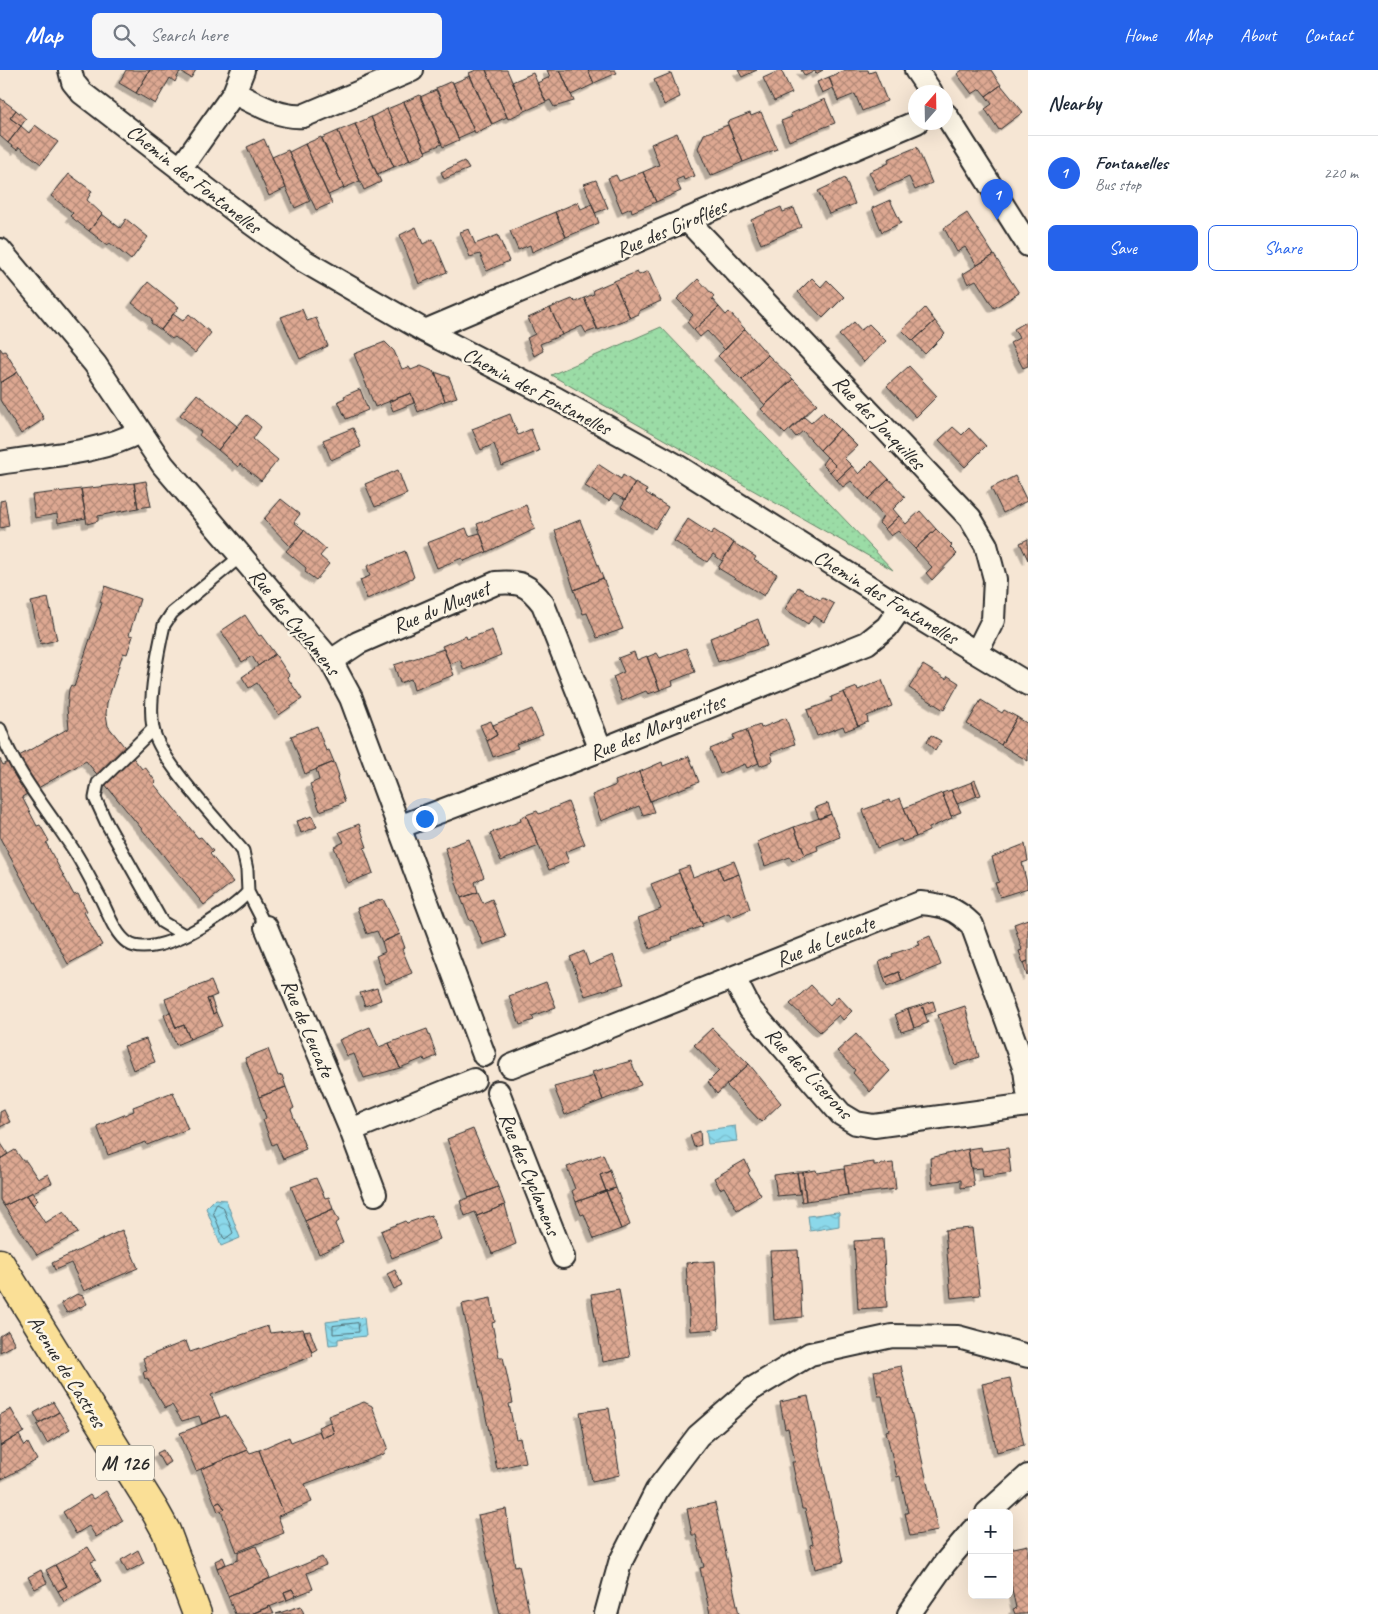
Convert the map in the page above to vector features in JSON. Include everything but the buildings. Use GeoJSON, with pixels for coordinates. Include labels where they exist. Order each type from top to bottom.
{"type":"FeatureCollection","features":[{"type":"Feature","properties":{"kind":"main road","name":"Avenue de Castres"},"geometry":{"type":"LineString","coordinates":[[0,1263],[155,1511],[166,1531],[197,1614]]}},
{"type":"Feature","properties":{"kind":"street","name":"Chemin des Fontanelles"},"geometry":{"type":"LineString","coordinates":[[70,70],[73,82],[82,92],[180,169],[304,262],[425,331],[557,399],[674,464],[901,607],[1028,684]]}},
{"type":"Feature","properties":{"kind":"street"},"geometry":{"type":"LineString","coordinates":[[180,169],[234,93],[243,70]]}},
{"type":"Feature","properties":{"kind":"street"},"geometry":{"type":"LineString","coordinates":[[234,93],[279,114],[291,117],[303,116],[412,70]]}},
{"type":"Feature","properties":{"kind":"street"},"geometry":{"type":"LineString","coordinates":[[916,70],[926,85]]}},
{"type":"Feature","properties":{"kind":"street","name":"Rue des Giroflées"},"geometry":{"type":"LineString","coordinates":[[425,331],[688,221],[908,126]]}},
{"type":"Feature","properties":{"kind":"street"},"geometry":{"type":"LineString","coordinates":[[953,126],[1028,245]]}},
{"type":"Feature","properties":{"kind":"street","name":"Rue des Jonquilles"},"geometry":{"type":"LineString","coordinates":[[688,221],[970,518],[986,545],[995,579],[994,620],[977,652]]}},
{"type":"Feature","properties":{"kind":"street","name":"Rue des Cyclamens"},"geometry":{"type":"LineString","coordinates":[[0,250],[95,364],[163,465],[331,661],[351,698],[484,1055]]}},
{"type":"Feature","properties":{"kind":"street"},"geometry":{"type":"LineString","coordinates":[[0,463],[104,446],[124,440],[139,432]]}},
{"type":"Feature","properties":{"kind":"street","name":"Rue du Muguet"},"geometry":{"type":"LineString","coordinates":[[331,661],[358,643],[496,583],[513,582],[532,588],[543,604],[601,750]]}},
{"type":"Feature","properties":{"kind":"street","name":"Rue des Marguerites"},"geometry":{"type":"LineString","coordinates":[[399,827],[601,750],[867,643],[887,627],[901,607]]}},
{"type":"Feature","properties":{"kind":"street","name":"Rue de Leucate"},"geometry":{"type":"LineString","coordinates":[[511,1066],[920,903],[939,904],[958,911],[972,925],[1024,1070],[1028,1092]]}},
{"type":"Feature","properties":{"kind":"street","name":"Rue de Leucate"},"geometry":{"type":"LineString","coordinates":[[266,927],[351,1130],[375,1194]]}},
{"type":"Feature","properties":{"kind":"street","name":"Rue des Liserons"},"geometry":{"type":"LineString","coordinates":[[734,978],[750,1009],[842,1114],[856,1123],[874,1126],[1028,1106]]}},
{"type":"Feature","properties":{"kind":"street"},"geometry":{"type":"LineString","coordinates":[[500,1054],[511,1066],[510,1082],[498,1092],[484,1090],[474,1080],[474,1066],[484,1055],[500,1054]]}},
{"type":"Feature","properties":{"kind":"street"},"geometry":{"type":"LineString","coordinates":[[351,1130],[474,1080]]}},
{"type":"Feature","properties":{"kind":"street","name":"Rue des Cyclamens"},"geometry":{"type":"LineString","coordinates":[[498,1092],[564,1257]]}},
{"type":"Feature","properties":{"kind":"street"},"geometry":{"type":"LineString","coordinates":[[606,1614],[620,1563],[657,1490],[698,1436],[752,1389],[810,1354],[892,1336],[958,1337],[1028,1356]]}},
{"type":"Feature","properties":{"kind":"street"},"geometry":{"type":"LineString","coordinates":[[991,1509],[1028,1476]]}},
{"type":"Feature","properties":{"kind":"street"},"geometry":{"type":"LineString","coordinates":[[909,1614],[945,1563],[968,1536]]}},
{"type":"Feature","properties":{"kind":"lane"},"geometry":{"type":"LineString","coordinates":[[241,556],[172,614],[164,625],[151,708],[153,729],[163,753],[243,851],[247,870],[248,892],[266,927]]}},
{"type":"Feature","properties":{"kind":"lane"},"geometry":{"type":"LineString","coordinates":[[153,729],[98,783],[95,798],[107,824],[162,922],[184,935]]}},
{"type":"Feature","properties":{"kind":"lane"},"geometry":{"type":"LineString","coordinates":[[0,730],[46,813],[71,846],[118,932],[129,944],[148,948],[198,931],[239,903],[248,892]]}},
{"type":"Feature","properties":{"kind":"green space"},"geometry":{"type":"Polygon","coordinates":[[[661,327],[893,570],[551,375],[661,327]]]}},
{"type":"Feature","properties":{"kind":"water"},"geometry":{"type":"Polygon","coordinates":[[[735,1126],[737,1141],[708,1144],[706,1130],[735,1126]]]}},
{"type":"Feature","properties":{"kind":"water"},"geometry":{"type":"Polygon","coordinates":[[[215,1199],[226,1200],[240,1238],[221,1246],[206,1208],[215,1199]]]}},
{"type":"Feature","properties":{"kind":"water"},"geometry":{"type":"Polygon","coordinates":[[[839,1213],[839,1226],[810,1231],[808,1216],[839,1213]]]}},
{"type":"Feature","properties":{"kind":"water"},"geometry":{"type":"Polygon","coordinates":[[[364,1317],[366,1336],[338,1339],[338,1344],[329,1345],[326,1322],[364,1317]]]}},
{"type":"Feature","properties":{"kind":"place","name":"Fontanelles"},"geometry":{"type":"Point","coordinates":[997,220]}}]}
